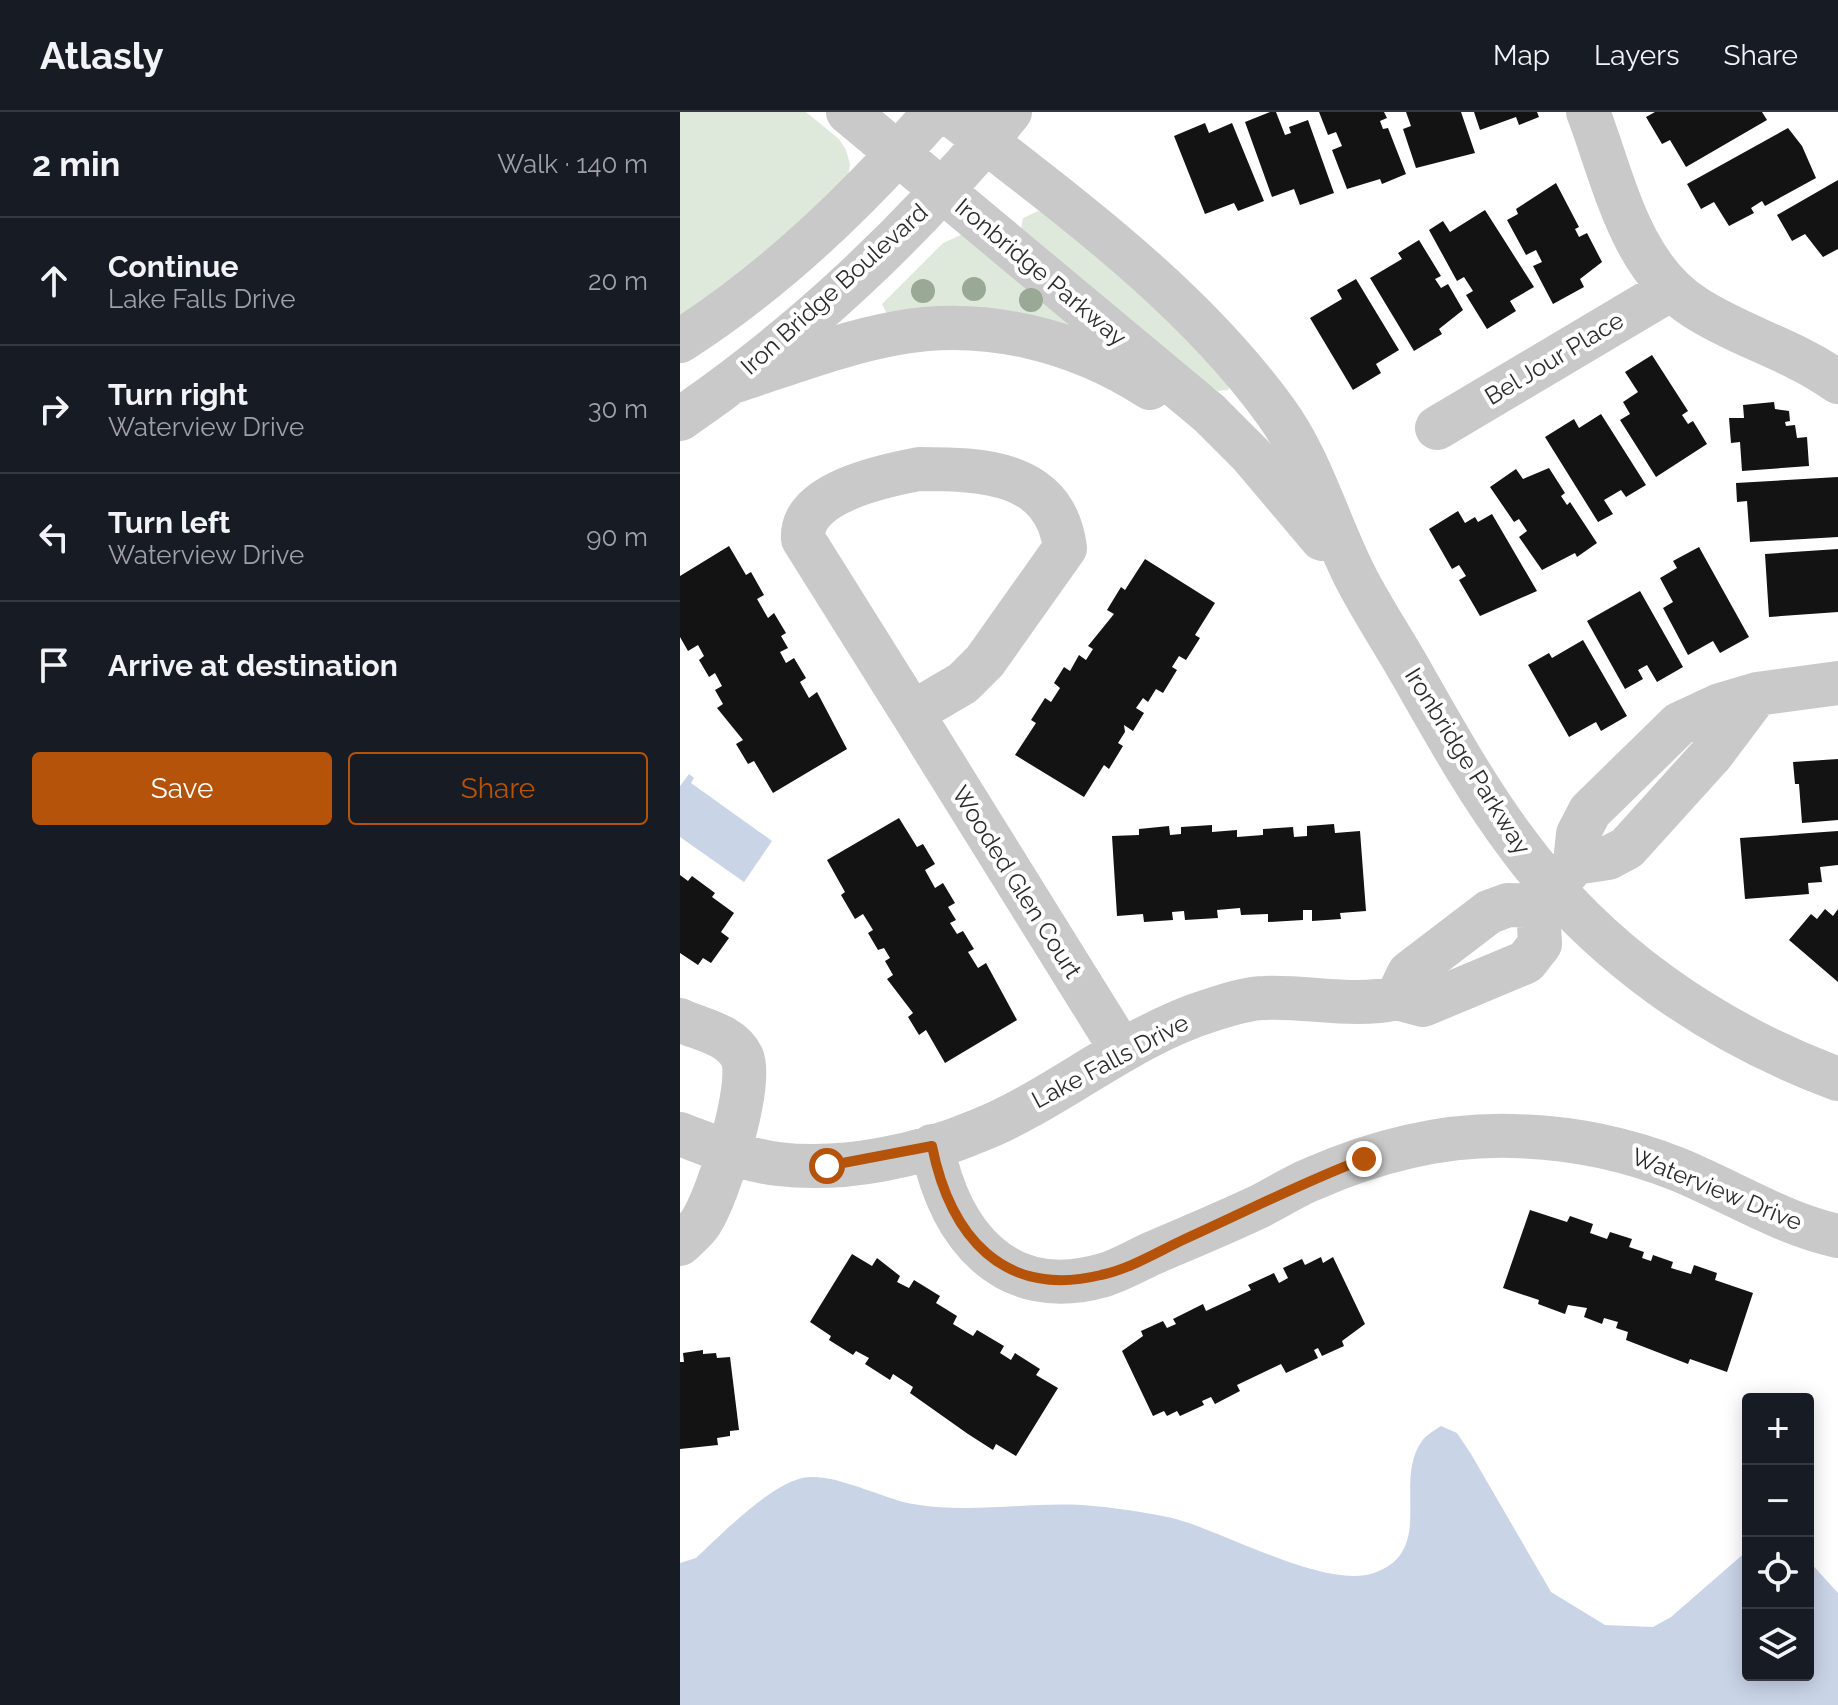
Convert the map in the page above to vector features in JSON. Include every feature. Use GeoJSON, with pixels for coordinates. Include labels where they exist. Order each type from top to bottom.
{"type":"FeatureCollection","features":[{"type":"Feature","properties":{"kind":"street","name":"Ironbridge Parkway"},"geometry":{"type":"LineString","coordinates":[[848,112],[1209,413],[1251,455],[1358,581]]}},
{"type":"Feature","properties":{"kind":"street"},"geometry":{"type":"LineString","coordinates":[[680,341],[771,274],[846,208],[935,112]]}},
{"type":"Feature","properties":{"kind":"street","name":"Ironbridge Parkway"},"geometry":{"type":"LineString","coordinates":[[948,112],[998,127],[1195,315],[1240,363],[1293,437],[1358,581],[1487,801],[1555,886],[1608,943],[1665,989],[1726,1028],[1790,1061],[1838,1079]]}},
{"type":"Feature","properties":{"kind":"street"},"geometry":{"type":"LineString","coordinates":[[1588,112],[1639,248],[1671,289],[1697,308],[1809,361],[1838,382]]}},
{"type":"Feature","properties":{"kind":"street","name":"Iron Bridge Boulevard"},"geometry":{"type":"LineString","coordinates":[[680,419],[732,382],[822,306],[943,189],[998,127]]}},
{"type":"Feature","properties":{"kind":"street","name":"Bel Jour Place"},"geometry":{"type":"LineString","coordinates":[[1437,428],[1671,289]]}},
{"type":"Feature","properties":{"kind":"street"},"geometry":{"type":"LineString","coordinates":[[732,382],[897,333],[946,328],[993,330],[1040,339],[1096,359],[1133,377],[1251,455]]}},
{"type":"Feature","properties":{"kind":"street","name":"Wooded Glen Court"},"geometry":{"type":"LineString","coordinates":[[912,713],[963,683],[985,661],[1065,548],[1062,523],[1049,502],[1033,489],[999,476],[959,469],[919,469],[880,477],[843,492],[809,513],[802,525],[803,539],[1122,1051]]}},
{"type":"Feature","properties":{"kind":"street","name":"Lake Falls Drive"},"geometry":{"type":"LineString","coordinates":[[680,1134],[729,1153],[777,1164],[827,1166],[932,1146],[981,1130],[1163,1029],[1211,1009],[1262,998],[1372,1004],[1397,998],[1423,1005],[1526,962],[1540,944],[1555,886],[1590,811],[1679,724],[1720,705],[1757,694],[1838,683]]}},
{"type":"Feature","properties":{"kind":"street"},"geometry":{"type":"LineString","coordinates":[[1397,998],[1409,973],[1489,912],[1555,886]]}},
{"type":"Feature","properties":{"kind":"street"},"geometry":{"type":"LineString","coordinates":[[680,1020],[726,1038],[743,1059],[745,1069],[729,1153],[701,1224],[680,1244]]}},
{"type":"Feature","properties":{"kind":"street","name":"Waterview Drive"},"geometry":{"type":"LineString","coordinates":[[932,1146],[947,1202],[966,1235],[984,1253],[1011,1269],[1042,1279],[1074,1280],[1105,1275],[1258,1207],[1310,1179],[1364,1159],[1420,1144],[1477,1137],[1568,1140],[1612,1148],[1677,1169],[1750,1205],[1838,1236]]}},
{"type":"Feature","properties":{"kind":"green space"},"geometry":{"type":"Polygon","coordinates":[[[680,112],[806,112],[839,139],[850,164],[848,180],[680,326],[680,112]]]}},
{"type":"Feature","properties":{"kind":"green space"},"geometry":{"type":"Polygon","coordinates":[[[1038,211],[1048,215],[1176,320],[1230,386],[1228,390],[1218,391],[1146,342],[1020,234],[1023,218],[1038,211]]]}},
{"type":"Feature","properties":{"kind":"green space"},"geometry":{"type":"Polygon","coordinates":[[[965,233],[977,233],[1076,332],[889,318],[882,304],[943,243],[965,233]]]}},
{"type":"Feature","properties":{"kind":"water"},"geometry":{"type":"Polygon","coordinates":[[[689,774],[694,778],[691,783],[772,841],[744,882],[680,837],[680,786],[689,774]]]}},
{"type":"Feature","properties":{"kind":"water"},"geometry":{"type":"Polygon","coordinates":[[[1441,1426],[1457,1433],[1551,1592],[1605,1625],[1653,1627],[1671,1617],[1742,1555],[1742,1681],[1814,1681],[1814,1567],[1838,1593],[1838,1705],[680,1705],[680,1563],[696,1558],[774,1491],[802,1478],[828,1478],[901,1501],[935,1507],[1082,1505],[1150,1514],[1194,1525],[1303,1566],[1354,1576],[1374,1573],[1393,1563],[1404,1549],[1409,1532],[1414,1458],[1424,1439],[1441,1426]]]}},
{"type":"Feature","properties":{"kind":"building"},"geometry":{"type":"Polygon","coordinates":[[[1276,112],[1285,135],[1291,133],[1289,127],[1308,120],[1334,193],[1300,205],[1294,189],[1272,197],[1245,122],[1276,112]]]}},
{"type":"Feature","properties":{"kind":"building"},"geometry":{"type":"Polygon","coordinates":[[[1319,112],[1384,112],[1387,118],[1380,121],[1383,129],[1388,128],[1406,174],[1382,184],[1380,179],[1347,189],[1332,150],[1342,146],[1336,132],[1328,135],[1319,112]]]}},
{"type":"Feature","properties":{"kind":"building"},"geometry":{"type":"Polygon","coordinates":[[[1406,112],[1461,112],[1475,153],[1416,168],[1403,129],[1411,126],[1406,112]]]}},
{"type":"Feature","properties":{"kind":"building"},"geometry":{"type":"Polygon","coordinates":[[[1474,112],[1537,112],[1539,117],[1519,125],[1516,117],[1480,130],[1474,112]]]}},
{"type":"Feature","properties":{"kind":"building"},"geometry":{"type":"Polygon","coordinates":[[[1655,112],[1762,112],[1767,120],[1686,167],[1670,140],[1662,144],[1646,117],[1655,112]]]}},
{"type":"Feature","properties":{"kind":"building"},"geometry":{"type":"Polygon","coordinates":[[[1205,123],[1209,133],[1232,123],[1264,201],[1238,211],[1234,203],[1205,214],[1174,136],[1205,123]]]}},
{"type":"Feature","properties":{"kind":"building"},"geometry":{"type":"Polygon","coordinates":[[[1788,128],[1802,146],[1816,178],[1765,206],[1762,201],[1751,208],[1754,213],[1729,226],[1714,202],[1701,209],[1687,184],[1788,128]]]}},
{"type":"Feature","properties":{"kind":"building"},"geometry":{"type":"Polygon","coordinates":[[[1838,180],[1838,249],[1823,257],[1805,234],[1792,241],[1777,215],[1838,180]]]}},
{"type":"Feature","properties":{"kind":"building"},"geometry":{"type":"Polygon","coordinates":[[[1556,183],[1579,227],[1575,229],[1579,237],[1587,233],[1602,262],[1580,279],[1584,287],[1553,304],[1533,266],[1542,262],[1536,250],[1526,255],[1507,220],[1518,214],[1516,209],[1556,183]]]}},
{"type":"Feature","properties":{"kind":"building"},"geometry":{"type":"Polygon","coordinates":[[[1485,210],[1534,287],[1510,301],[1516,311],[1487,329],[1466,295],[1473,291],[1464,277],[1457,281],[1429,230],[1443,221],[1450,232],[1485,210]]]}},
{"type":"Feature","properties":{"kind":"building"},"geometry":{"type":"Polygon","coordinates":[[[1419,240],[1441,276],[1435,279],[1441,288],[1448,284],[1463,310],[1439,329],[1442,334],[1414,351],[1370,278],[1402,259],[1398,253],[1419,240]]]}},
{"type":"Feature","properties":{"kind":"building"},"geometry":{"type":"Polygon","coordinates":[[[1356,279],[1399,350],[1376,364],[1381,373],[1353,390],[1310,318],[1342,299],[1337,290],[1356,279]]]}},
{"type":"Feature","properties":{"kind":"building"},"geometry":{"type":"Polygon","coordinates":[[[1652,355],[1688,411],[1682,415],[1688,424],[1693,421],[1707,444],[1656,477],[1620,420],[1630,414],[1623,402],[1638,392],[1625,372],[1652,355]]]}},
{"type":"Feature","properties":{"kind":"building"},"geometry":{"type":"Polygon","coordinates":[[[1774,402],[1775,409],[1789,411],[1790,421],[1785,422],[1786,426],[1795,425],[1797,438],[1807,437],[1809,466],[1742,471],[1740,442],[1731,443],[1729,418],[1744,418],[1743,405],[1774,402]]]}},
{"type":"Feature","properties":{"kind":"building"},"geometry":{"type":"Polygon","coordinates":[[[1601,414],[1646,485],[1626,497],[1621,490],[1604,500],[1613,514],[1598,522],[1545,437],[1574,419],[1579,428],[1601,414]]]}},
{"type":"Feature","properties":{"kind":"building"},"geometry":{"type":"Polygon","coordinates":[[[1549,468],[1565,493],[1561,496],[1567,505],[1570,502],[1597,543],[1577,557],[1575,553],[1542,570],[1519,537],[1527,531],[1519,519],[1514,522],[1490,487],[1516,469],[1523,479],[1549,468]]]}},
{"type":"Feature","properties":{"kind":"building"},"geometry":{"type":"Polygon","coordinates":[[[1838,477],[1838,537],[1750,542],[1747,501],[1737,502],[1736,483],[1838,477]]]}},
{"type":"Feature","properties":{"kind":"building"},"geometry":{"type":"Polygon","coordinates":[[[1458,511],[1465,523],[1475,517],[1478,522],[1492,514],[1537,591],[1480,616],[1459,580],[1466,576],[1459,565],[1452,569],[1429,529],[1458,511]]]}},
{"type":"Feature","properties":{"kind":"building"},"geometry":{"type":"Polygon","coordinates":[[[729,546],[746,575],[751,572],[764,595],[757,599],[768,618],[774,613],[786,633],[781,636],[788,648],[780,652],[786,663],[794,658],[806,678],[800,682],[809,698],[817,692],[847,749],[773,793],[754,761],[748,764],[736,744],[743,740],[717,708],[723,704],[715,690],[722,686],[715,673],[709,677],[699,660],[704,656],[698,645],[688,651],[680,637],[680,576],[729,546]]]}},
{"type":"Feature","properties":{"kind":"building"},"geometry":{"type":"Polygon","coordinates":[[[1699,547],[1749,637],[1720,653],[1713,641],[1688,655],[1663,608],[1673,602],[1660,578],[1677,568],[1673,561],[1699,547]]]}},
{"type":"Feature","properties":{"kind":"building"},"geometry":{"type":"Polygon","coordinates":[[[1838,549],[1838,612],[1769,617],[1765,554],[1838,549]]]}},
{"type":"Feature","properties":{"kind":"building"},"geometry":{"type":"Polygon","coordinates":[[[1145,559],[1215,603],[1195,635],[1200,638],[1186,660],[1179,656],[1172,667],[1177,670],[1163,693],[1156,689],[1148,702],[1143,698],[1136,708],[1144,713],[1133,731],[1124,725],[1125,732],[1118,743],[1123,746],[1109,769],[1104,765],[1084,797],[1015,755],[1036,723],[1031,720],[1045,698],[1051,702],[1060,688],[1054,683],[1064,667],[1070,671],[1079,655],[1086,660],[1093,649],[1088,646],[1114,614],[1107,610],[1121,587],[1125,590],[1145,559]]]}},
{"type":"Feature","properties":{"kind":"building"},"geometry":{"type":"Polygon","coordinates":[[[1640,591],[1683,667],[1657,682],[1647,665],[1638,670],[1643,679],[1625,689],[1587,621],[1640,591]]]}},
{"type":"Feature","properties":{"kind":"building"},"geometry":{"type":"Polygon","coordinates":[[[1583,640],[1627,716],[1601,731],[1596,722],[1569,737],[1528,665],[1549,653],[1552,658],[1583,640]]]}},
{"type":"Feature","properties":{"kind":"building"},"geometry":{"type":"Polygon","coordinates":[[[1838,759],[1838,820],[1802,823],[1799,784],[1795,784],[1793,762],[1838,759]]]}},
{"type":"Feature","properties":{"kind":"building"},"geometry":{"type":"Polygon","coordinates":[[[899,818],[917,847],[923,844],[935,864],[925,870],[935,888],[943,883],[955,903],[948,907],[956,920],[950,923],[957,934],[963,931],[974,949],[968,952],[978,968],[986,963],[1017,1020],[945,1063],[926,1030],[919,1035],[908,1017],[913,1013],[887,979],[893,975],[885,961],[890,958],[884,948],[878,950],[868,933],[873,930],[863,914],[855,919],[841,895],[845,892],[827,860],[899,818]]]}},
{"type":"Feature","properties":{"kind":"building"},"geometry":{"type":"Polygon","coordinates":[[[1334,824],[1335,833],[1360,831],[1366,911],[1340,913],[1341,919],[1312,921],[1312,910],[1303,910],[1303,920],[1268,922],[1268,914],[1241,915],[1240,908],[1217,910],[1218,918],[1185,920],[1184,911],[1172,912],[1173,920],[1144,922],[1143,914],[1117,916],[1112,836],[1139,835],[1139,829],[1169,826],[1170,835],[1181,834],[1181,827],[1212,825],[1212,832],[1237,830],[1237,837],[1263,835],[1263,829],[1293,827],[1294,837],[1307,836],[1307,826],[1334,824]]]}},
{"type":"Feature","properties":{"kind":"building"},"geometry":{"type":"Polygon","coordinates":[[[1838,831],[1838,865],[1820,867],[1822,882],[1808,883],[1809,894],[1745,899],[1740,838],[1838,831]]]}},
{"type":"Feature","properties":{"kind":"building"},"geometry":{"type":"Polygon","coordinates":[[[680,875],[688,881],[692,876],[715,893],[712,897],[734,913],[721,932],[729,938],[711,963],[703,958],[698,965],[680,953],[680,875]]]}},
{"type":"Feature","properties":{"kind":"building"},"geometry":{"type":"Polygon","coordinates":[[[1825,909],[1833,916],[1838,909],[1838,982],[1789,940],[1811,914],[1817,919],[1825,909]]]}},
{"type":"Feature","properties":{"kind":"building"},"geometry":{"type":"Polygon","coordinates":[[[1530,1210],[1567,1222],[1570,1216],[1593,1224],[1590,1233],[1607,1239],[1610,1232],[1632,1239],[1629,1247],[1644,1252],[1642,1258],[1651,1261],[1653,1255],[1673,1262],[1671,1268],[1691,1274],[1694,1265],[1717,1273],[1715,1280],[1753,1293],[1727,1372],[1690,1359],[1688,1364],[1626,1340],[1628,1332],[1616,1328],[1618,1322],[1604,1318],[1602,1324],[1584,1317],[1587,1308],[1568,1305],[1565,1314],[1538,1304],[1539,1300],[1503,1288],[1530,1210]]]}},
{"type":"Feature","properties":{"kind":"building"},"geometry":{"type":"Polygon","coordinates":[[[852,1254],[872,1266],[877,1258],[900,1276],[897,1282],[909,1288],[914,1280],[940,1296],[936,1303],[957,1316],[953,1324],[973,1336],[977,1330],[1004,1346],[1000,1353],[1011,1360],[1015,1353],[1040,1369],[1036,1375],[1058,1388],[1016,1456],[996,1444],[993,1450],[968,1434],[910,1393],[913,1387],[893,1374],[890,1380],[865,1364],[869,1358],[856,1351],[853,1355],[829,1340],[831,1336],[810,1322],[852,1254]]]}},
{"type":"Feature","properties":{"kind":"building"},"geometry":{"type":"Polygon","coordinates":[[[1321,1257],[1323,1263],[1333,1257],[1365,1324],[1342,1341],[1344,1346],[1322,1356],[1318,1348],[1314,1350],[1318,1358],[1286,1373],[1281,1364],[1237,1385],[1240,1391],[1215,1404],[1211,1397],[1202,1401],[1204,1405],[1180,1416],[1177,1411],[1167,1416],[1164,1411],[1153,1416],[1122,1351],[1143,1336],[1141,1331],[1163,1321],[1167,1328],[1176,1324],[1173,1319],[1203,1304],[1206,1311],[1251,1290],[1248,1285],[1274,1273],[1279,1283],[1288,1278],[1283,1268],[1302,1259],[1305,1265],[1321,1257]]]}},
{"type":"Feature","properties":{"kind":"building"},"geometry":{"type":"Polygon","coordinates":[[[703,1350],[703,1354],[716,1353],[717,1358],[730,1357],[739,1430],[730,1431],[730,1436],[717,1438],[718,1445],[680,1449],[680,1362],[684,1362],[683,1353],[703,1350]]]}},
{"type":"Feature","properties":{"kind":"route"},"geometry":{"type":"LineString","coordinates":[[827,1166],[867,1161],[932,1146],[947,1202],[966,1235],[984,1253],[1011,1269],[1042,1279],[1074,1280],[1105,1275],[1258,1207],[1310,1179],[1364,1159]]}}]}
